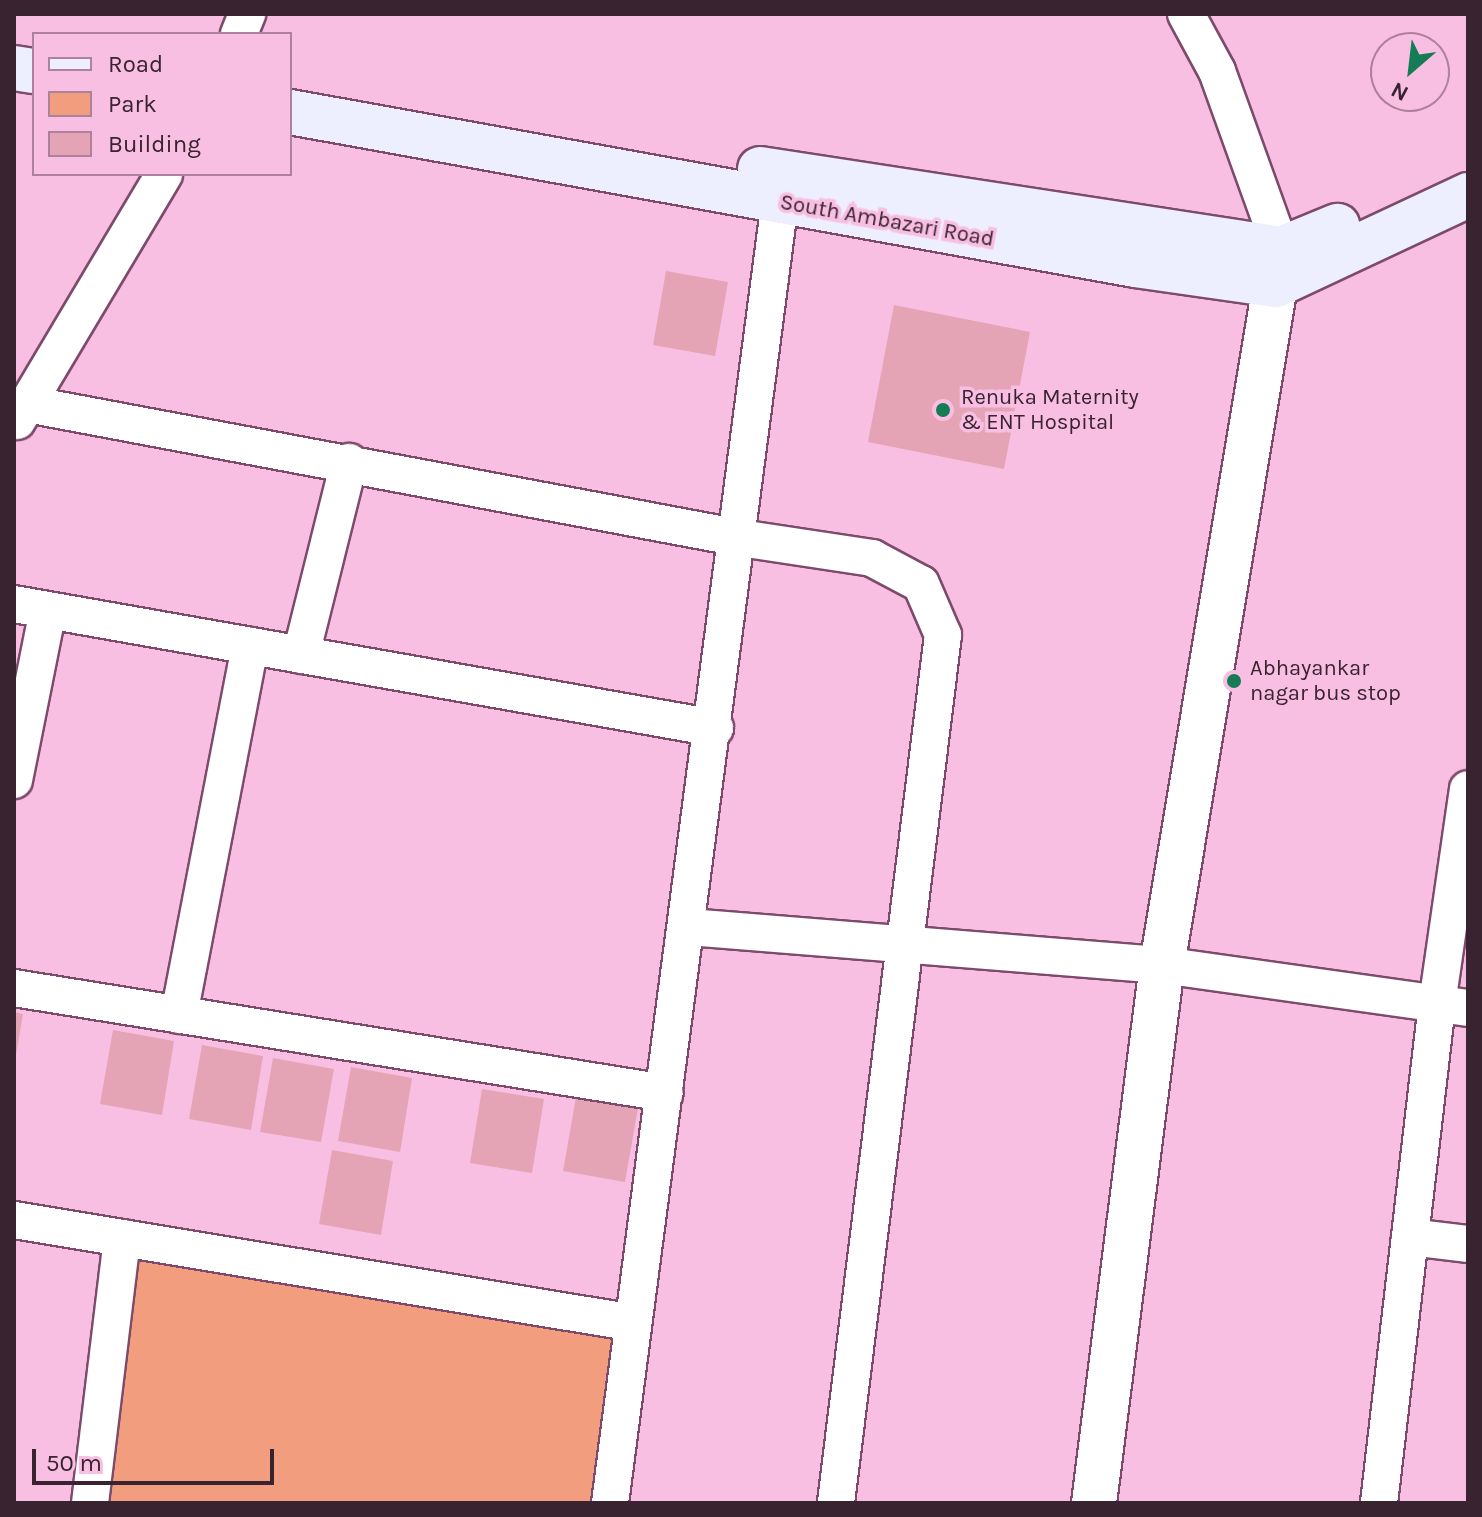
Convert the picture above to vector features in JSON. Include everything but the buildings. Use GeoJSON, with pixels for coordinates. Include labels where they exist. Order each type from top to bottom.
{"type":"FeatureCollection","features":[{"type":"Feature","properties":{"kind":"main road","name":"South Ambazari Road"},"geometry":{"type":"LineString","coordinates":[[292,82],[1278,267]]}},
{"type":"Feature","properties":{"kind":"main road","name":"South Ambazari Road"},"geometry":{"type":"LineString","coordinates":[[292,112],[780,202],[1278,267]]}},
{"type":"Feature","properties":{"kind":"main road"},"geometry":{"type":"LineString","coordinates":[[1278,267],[1468,171]]}},
{"type":"Feature","properties":{"kind":"main road"},"geometry":{"type":"LineString","coordinates":[[1278,267],[1468,195]]}},
{"type":"Feature","properties":{"kind":"street"},"geometry":{"type":"LineString","coordinates":[[1094,1503],[1162,965],[1278,267],[1217,71],[1186,14]]}},
{"type":"Feature","properties":{"kind":"street"},"geometry":{"type":"LineString","coordinates":[[163,176],[21,415],[349,462],[740,538],[872,558],[921,584],[943,635],[836,1503]]}},
{"type":"Feature","properties":{"kind":"street"},"geometry":{"type":"LineString","coordinates":[[610,1503],[740,538],[780,202]]}},
{"type":"Feature","properties":{"kind":"street"},"geometry":{"type":"LineString","coordinates":[[301,655],[349,462]]}},
{"type":"Feature","properties":{"kind":"street"},"geometry":{"type":"LineString","coordinates":[[14,780],[31,607],[715,728]]}},
{"type":"Feature","properties":{"kind":"street"},"geometry":{"type":"LineString","coordinates":[[179,1015],[250,646]]}},
{"type":"Feature","properties":{"kind":"street"},"geometry":{"type":"LineString","coordinates":[[1379,1503],[1410,1237],[1452,1006],[1468,795]]}},
{"type":"Feature","properties":{"kind":"street"},"geometry":{"type":"LineString","coordinates":[[688,927],[1162,965],[1452,1006]]}},
{"type":"Feature","properties":{"kind":"street"},"geometry":{"type":"LineString","coordinates":[[14,988],[665,1093]]}},
{"type":"Feature","properties":{"kind":"street"},"geometry":{"type":"LineString","coordinates":[[14,1220],[634,1323]]}},
{"type":"Feature","properties":{"kind":"street"},"geometry":{"type":"LineString","coordinates":[[1410,1237],[1468,1244]]}},
{"type":"Feature","properties":{"kind":"street"},"geometry":{"type":"LineString","coordinates":[[90,1503],[122,1238]]}},
{"type":"Feature","properties":{"kind":"green space"},"geometry":{"type":"Polygon","coordinates":[[[131,1253],[619,1336],[599,1503],[102,1503],[131,1253]]]}},
{"type":"Feature","properties":{"kind":"place","name":"Renuka Maternity & ENT Hospital"},"geometry":{"type":"Point","coordinates":[943,410]}},
{"type":"Feature","properties":{"kind":"place","name":"Abhayankar nagar bus stop"},"geometry":{"type":"Point","coordinates":[1234,681]}}]}
